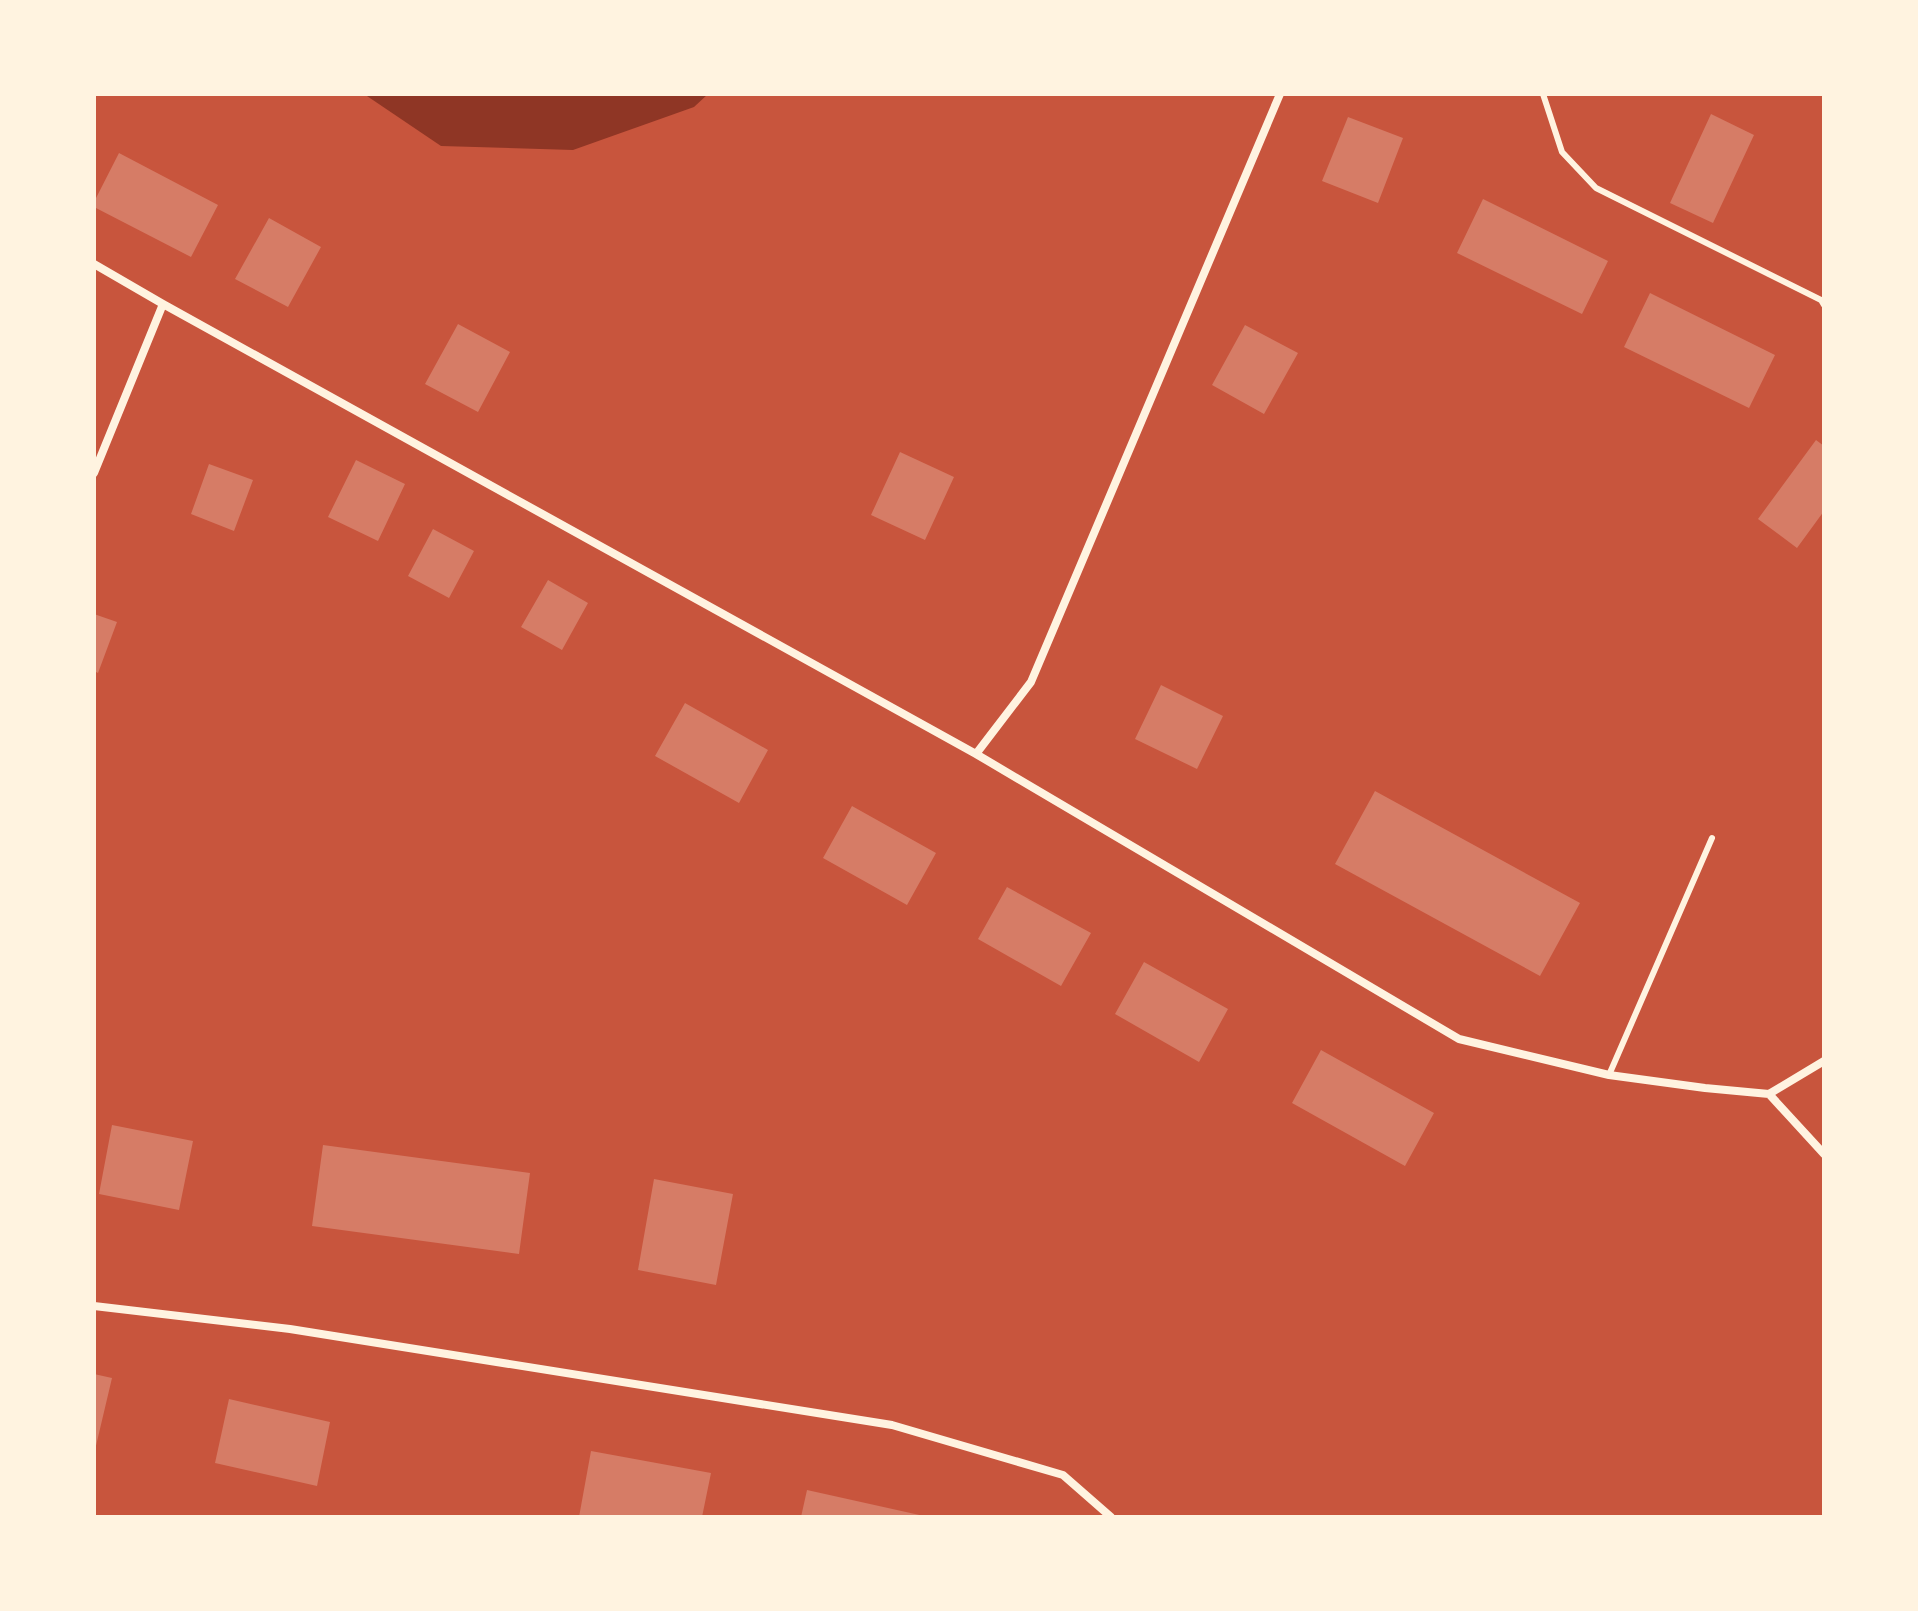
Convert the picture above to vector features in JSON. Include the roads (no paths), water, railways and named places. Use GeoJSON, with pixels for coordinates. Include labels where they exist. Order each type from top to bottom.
{"type":"FeatureCollection","features":[{"type":"Feature","properties":{"kind":"street"},"geometry":{"type":"LineString","coordinates":[[976,754],[1031,682],[1280,94]]}},
{"type":"Feature","properties":{"kind":"street"},"geometry":{"type":"LineString","coordinates":[[94,264],[976,754],[1459,1039],[1609,1075],[1769,1094],[1824,1061]]}},
{"type":"Feature","properties":{"kind":"street"},"geometry":{"type":"LineString","coordinates":[[94,473],[163,304]]}},
{"type":"Feature","properties":{"kind":"street"},"geometry":{"type":"LineString","coordinates":[[1769,1094],[1824,1154]]}},
{"type":"Feature","properties":{"kind":"street"},"geometry":{"type":"LineString","coordinates":[[94,1306],[290,1329],[892,1425],[1063,1475],[1111,1517]]}},
{"type":"Feature","properties":{"kind":"lane"},"geometry":{"type":"LineString","coordinates":[[1543,94],[1562,152],[1596,188],[1821,300],[1824,305]]}},
{"type":"Feature","properties":{"kind":"lane"},"geometry":{"type":"LineString","coordinates":[[1609,1075],[1712,838]]}}]}
